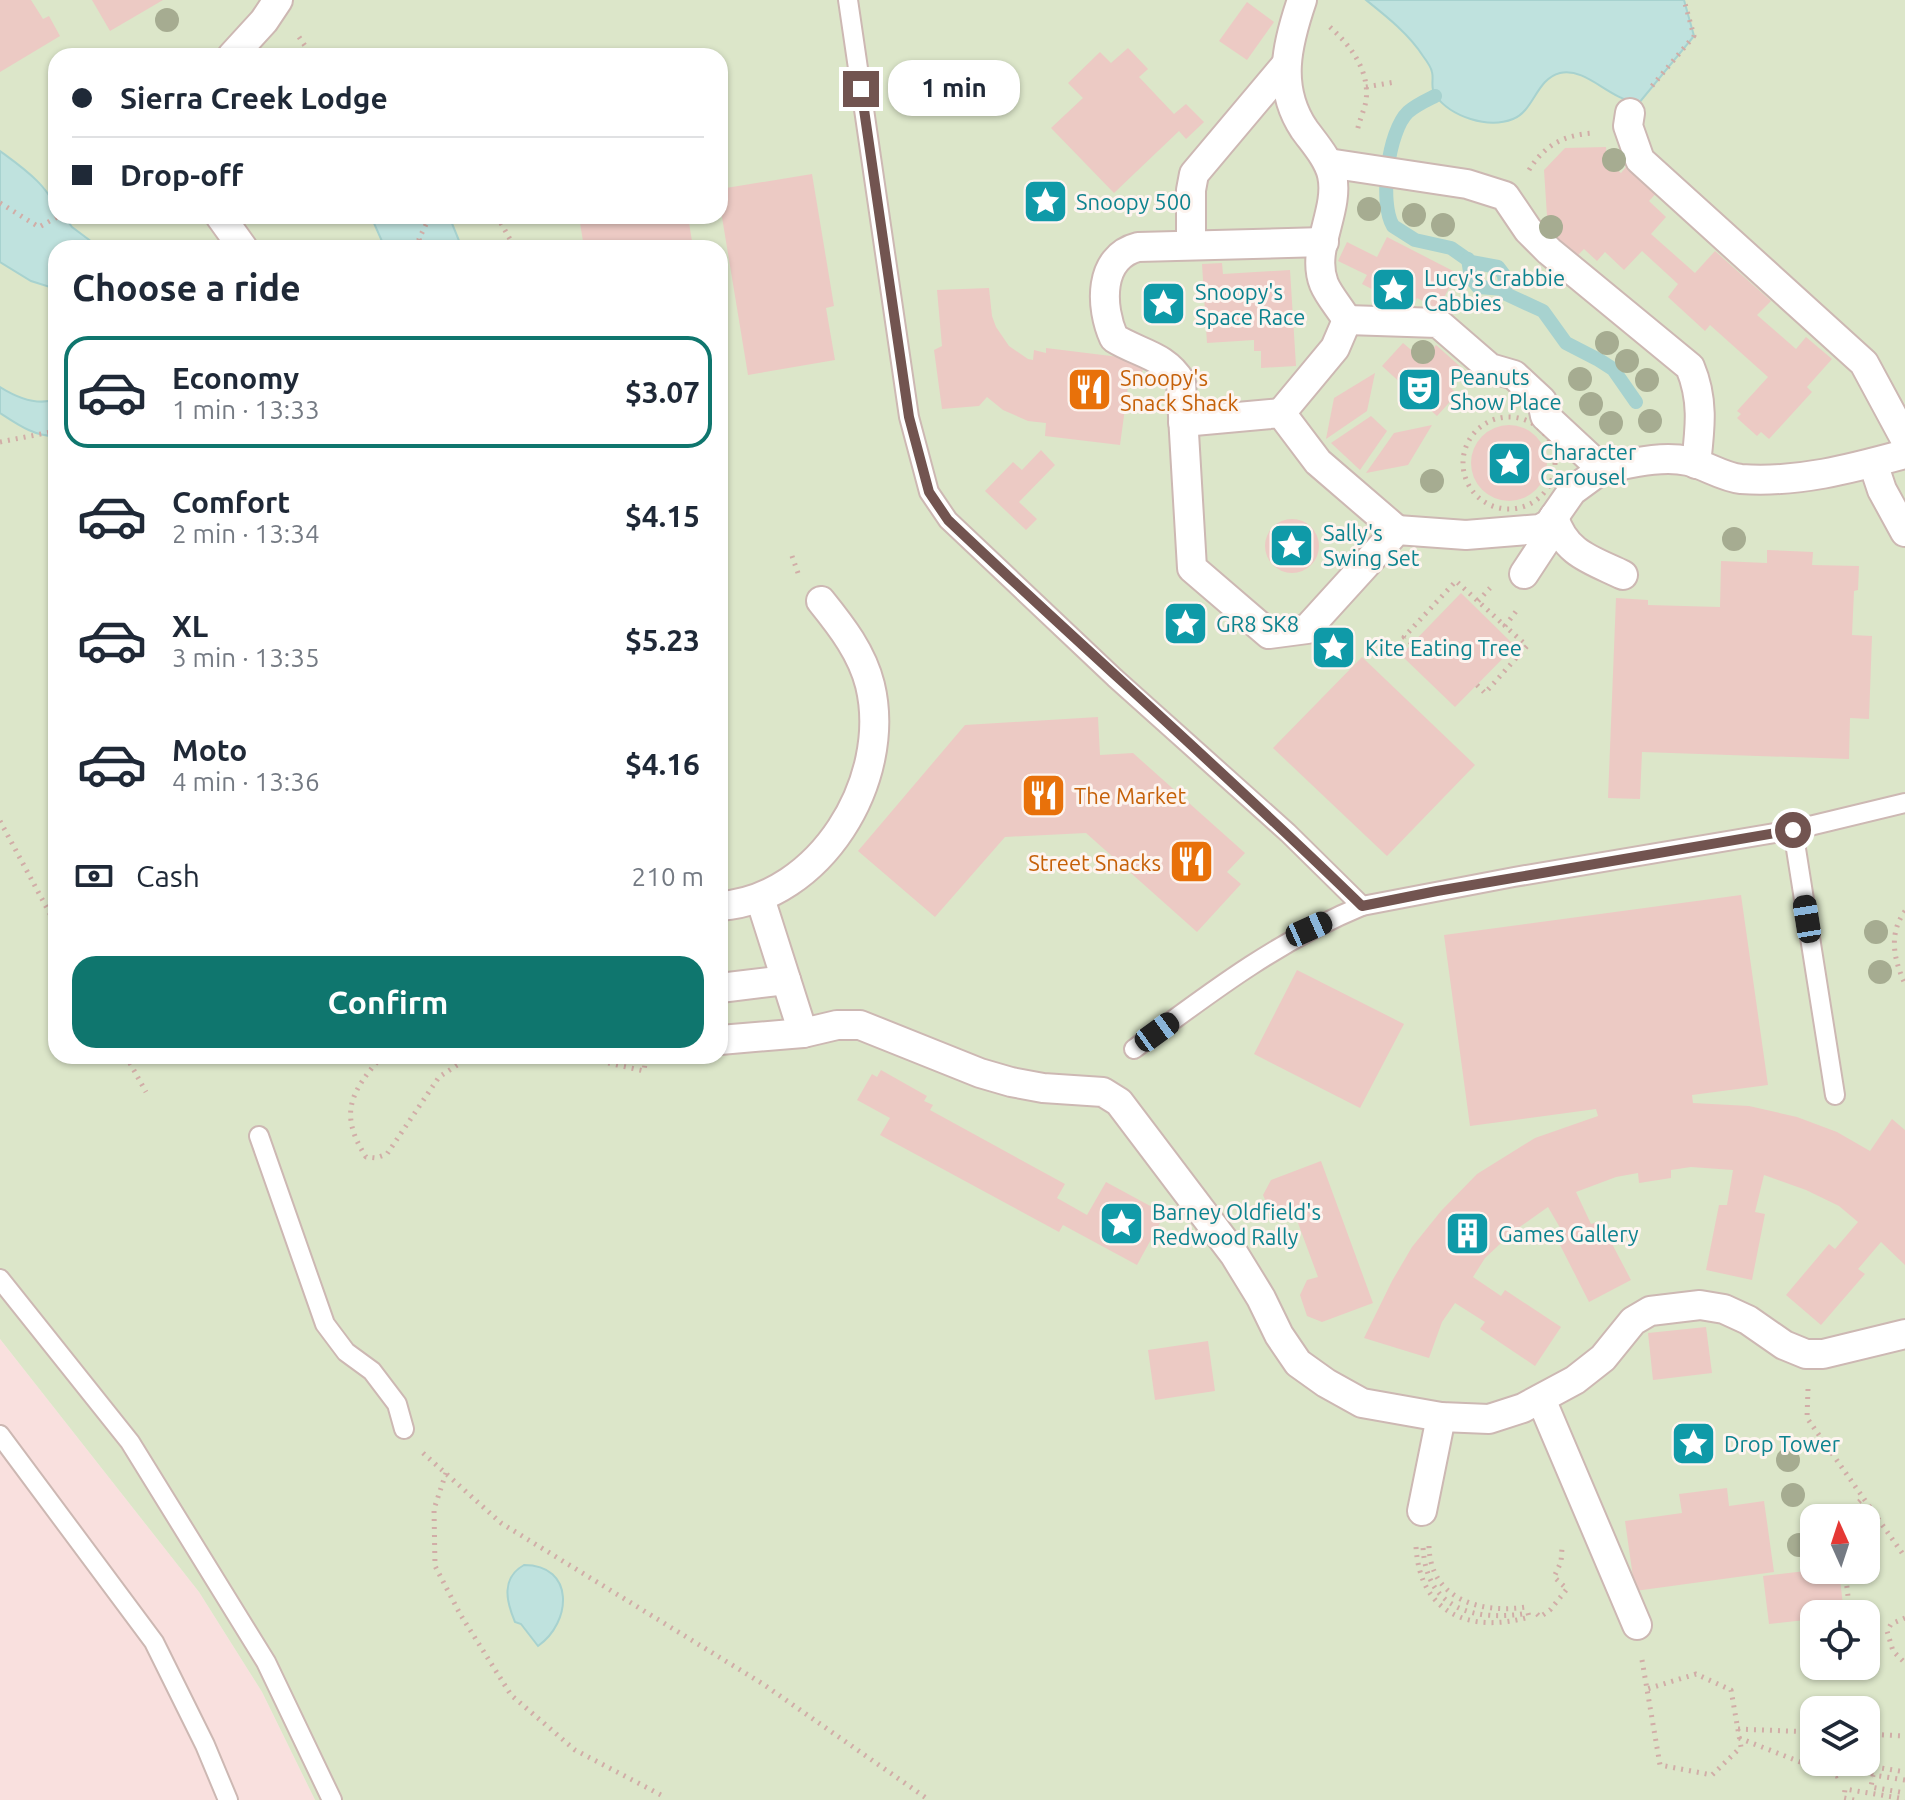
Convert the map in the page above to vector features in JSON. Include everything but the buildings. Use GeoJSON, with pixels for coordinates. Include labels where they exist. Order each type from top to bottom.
{"type":"FeatureCollection","features":[{"type":"Feature","properties":{"kind":"street"},"geometry":{"type":"LineString","coordinates":[[239,48],[278,0]]}},
{"type":"Feature","properties":{"kind":"street"},"geometry":{"type":"LineString","coordinates":[[1300,3],[1284,67],[1287,91],[1297,118],[1349,166],[1467,184],[1505,196],[1528,230],[1549,251],[1690,367],[1698,386],[1701,406],[1696,464]]}},
{"type":"Feature","properties":{"kind":"street"},"geometry":{"type":"LineString","coordinates":[[1191,245],[1194,174],[1284,67]]}},
{"type":"Feature","properties":{"kind":"street"},"geometry":{"type":"LineString","coordinates":[[1630,113],[1628,126],[1640,160],[1864,363],[1905,439]]}},
{"type":"Feature","properties":{"kind":"street"},"geometry":{"type":"LineString","coordinates":[[1347,320],[1325,286],[1321,274],[1333,191],[1349,166]]}},
{"type":"Feature","properties":{"kind":"street"},"geometry":{"type":"LineString","coordinates":[[1324,242],[1126,250],[1116,257],[1110,268],[1105,301],[1107,322],[1114,338],[1172,368],[1181,382],[1192,568],[1269,634],[1307,629],[1397,530]]}},
{"type":"Feature","properties":{"kind":"street"},"geometry":{"type":"LineString","coordinates":[[1183,422],[1281,413],[1335,348],[1347,320]]}},
{"type":"Feature","properties":{"kind":"street"},"geometry":{"type":"LineString","coordinates":[[1347,320],[1438,323],[1490,368],[1514,375],[1542,401],[1545,416],[1602,469]]}},
{"type":"Feature","properties":{"kind":"street"},"geometry":{"type":"LineString","coordinates":[[1281,413],[1318,462],[1397,530],[1466,535],[1540,529],[1554,517],[1572,491],[1602,469],[1668,459],[1696,464],[1736,478],[1765,480],[1819,476],[1905,454]]}},
{"type":"Feature","properties":{"kind":"street"},"geometry":{"type":"LineString","coordinates":[[1873,463],[1882,490],[1905,532]]}},
{"type":"Feature","properties":{"kind":"street"},"geometry":{"type":"LineString","coordinates":[[1524,574],[1545,542],[1554,517]]}},
{"type":"Feature","properties":{"kind":"street"},"geometry":{"type":"LineString","coordinates":[[1554,517],[1563,539],[1570,546],[1623,575]]}},
{"type":"Feature","properties":{"kind":"street"},"geometry":{"type":"LineString","coordinates":[[728,904],[760,898],[787,885],[812,865],[833,839],[852,807],[866,772],[873,727],[870,685],[861,659],[821,601]]}},
{"type":"Feature","properties":{"kind":"street"},"geometry":{"type":"LineString","coordinates":[[760,898],[803,1033]]}},
{"type":"Feature","properties":{"kind":"street"},"geometry":{"type":"LineString","coordinates":[[728,987],[786,980]]}},
{"type":"Feature","properties":{"kind":"street"},"geometry":{"type":"LineString","coordinates":[[728,1039],[803,1033],[837,1025],[860,1025],[980,1073],[1011,1082],[1103,1092],[1119,1102],[1134,1120],[1234,1254],[1298,1363],[1362,1403],[1441,1417],[1489,1419],[1541,1399],[1575,1380],[1603,1358],[1633,1321],[1650,1311],[1700,1305],[1724,1309],[1748,1320],[1784,1345],[1806,1354],[1823,1354],[1905,1334]]}},
{"type":"Feature","properties":{"kind":"street"},"geometry":{"type":"LineString","coordinates":[[1541,1399],[1637,1625]]}},
{"type":"Feature","properties":{"kind":"street"},"geometry":{"type":"LineString","coordinates":[[1422,1511],[1441,1417]]}},
{"type":"Feature","properties":{"kind":"lane"},"geometry":{"type":"LineString","coordinates":[[848,0],[909,417],[929,492],[948,520],[1115,678],[1288,833],[1362,906]]}},
{"type":"Feature","properties":{"kind":"lane"},"geometry":{"type":"LineString","coordinates":[[1134,1049],[1261,957],[1309,929],[1362,906],[1484,882],[1793,830],[1904,805]]}},
{"type":"Feature","properties":{"kind":"lane"},"geometry":{"type":"LineString","coordinates":[[1793,830],[1835,1095]]}},
{"type":"Feature","properties":{"kind":"lane"},"geometry":{"type":"LineString","coordinates":[[259,1136],[325,1324],[346,1352],[372,1371],[397,1404],[404,1429]]}},
{"type":"Feature","properties":{"kind":"lane"},"geometry":{"type":"LineString","coordinates":[[0,1279],[130,1442],[266,1662],[332,1800]]}},
{"type":"Feature","properties":{"kind":"lane"},"geometry":{"type":"LineString","coordinates":[[0,1435],[154,1642],[205,1745],[228,1800]]}},
{"type":"Feature","properties":{"kind":"path"},"geometry":{"type":"LineString","coordinates":[[1505,196],[1523,181],[1535,160],[1554,143],[1566,136],[1611,129],[1630,113],[1694,36],[1684,0]]}},
{"type":"Feature","properties":{"kind":"path"},"geometry":{"type":"LineString","coordinates":[[1300,3],[1345,42],[1355,55],[1366,87],[1366,102],[1349,166]]}},
{"type":"Feature","properties":{"kind":"path"},"geometry":{"type":"LineString","coordinates":[[1366,87],[1395,82]]}},
{"type":"Feature","properties":{"kind":"path"},"geometry":{"type":"LineString","coordinates":[[0,203],[39,227],[48,222]]}},
{"type":"Feature","properties":{"kind":"path"},"geometry":{"type":"LineString","coordinates":[[1501,418],[1529,422],[1541,430],[1555,455],[1551,484],[1542,495],[1517,509],[1502,509],[1489,504],[1477,496],[1469,485],[1463,456],[1468,443],[1476,431],[1488,422],[1501,418]]}},
{"type":"Feature","properties":{"kind":"path"},"geometry":{"type":"LineString","coordinates":[[0,442],[48,433]]}},
{"type":"Feature","properties":{"kind":"path"},"geometry":{"type":"LineString","coordinates":[[1505,626],[1525,600],[1524,574]]}},
{"type":"Feature","properties":{"kind":"path"},"geometry":{"type":"LineString","coordinates":[[1411,643],[1404,637],[1456,581],[1527,646],[1485,693],[1477,685]]}},
{"type":"Feature","properties":{"kind":"path"},"geometry":{"type":"LineString","coordinates":[[0,821],[48,910]]}},
{"type":"Feature","properties":{"kind":"path"},"geometry":{"type":"LineString","coordinates":[[1905,911],[1899,919],[1894,941],[1896,963],[1905,984]]}},
{"type":"Feature","properties":{"kind":"path"},"geometry":{"type":"LineString","coordinates":[[130,1064],[146,1092]]}},
{"type":"Feature","properties":{"kind":"path"},"geometry":{"type":"LineString","coordinates":[[375,1064],[359,1083],[350,1106],[356,1142],[366,1157],[376,1158],[387,1154],[439,1077],[459,1064]]}},
{"type":"Feature","properties":{"kind":"path"},"geometry":{"type":"LineString","coordinates":[[613,1064],[644,1071],[645,1064]]}},
{"type":"Feature","properties":{"kind":"path"},"geometry":{"type":"LineString","coordinates":[[1806,1354],[1807,1418],[1905,1557]]}},
{"type":"Feature","properties":{"kind":"path"},"geometry":{"type":"LineString","coordinates":[[404,1429],[417,1447],[501,1523],[763,1684],[929,1800]]}},
{"type":"Feature","properties":{"kind":"path"},"geometry":{"type":"LineString","coordinates":[[446,1473],[434,1509],[435,1566],[460,1614],[511,1695],[575,1750],[663,1796]]}},
{"type":"Feature","properties":{"kind":"path"},"geometry":{"type":"LineString","coordinates":[[1856,1504],[1863,1498]]}},
{"type":"Feature","properties":{"kind":"path"},"geometry":{"type":"LineString","coordinates":[[1422,1511],[1417,1561],[1425,1587],[1438,1605],[1456,1617],[1480,1622],[1516,1621],[1529,1617],[1528,1613],[1499,1618],[1480,1616],[1441,1596],[1428,1574],[1426,1541],[1437,1577],[1455,1597],[1483,1609],[1526,1607]]}},
{"type":"Feature","properties":{"kind":"path"},"geometry":{"type":"LineString","coordinates":[[1537,1614],[1540,1617],[1550,1610],[1567,1589],[1554,1577],[1561,1562],[1562,1536]]}},
{"type":"Feature","properties":{"kind":"path"},"geometry":{"type":"LineString","coordinates":[[1905,1618],[1891,1624],[1887,1631],[1893,1651],[1905,1663]]}},
{"type":"Feature","properties":{"kind":"path"},"geometry":{"type":"LineString","coordinates":[[1696,1674],[1731,1690],[1738,1729],[1741,1747],[1712,1775],[1660,1765],[1647,1689],[1696,1674]]}},
{"type":"Feature","properties":{"kind":"path"},"geometry":{"type":"LineString","coordinates":[[1738,1729],[1800,1731]]}},
{"type":"Feature","properties":{"kind":"path"},"geometry":{"type":"LineString","coordinates":[[1880,1735],[1905,1736]]}},
{"type":"Feature","properties":{"kind":"path"},"geometry":{"type":"LineString","coordinates":[[1739,1738],[1836,1776],[1869,1766],[1905,1772]]}},
{"type":"Feature","properties":{"kind":"path"},"geometry":{"type":"LineString","coordinates":[[1905,1780],[1873,1775],[1871,1787],[1905,1793]]}},
{"type":"Feature","properties":{"kind":"path"},"geometry":{"type":"LineString","coordinates":[[1854,1800],[1844,1798],[1845,1789],[1905,1799]]}},
{"type":"Feature","properties":{"kind":"shaded area"},"geometry":{"type":"Polygon","coordinates":[[[0,1339],[199,1592],[262,1692],[315,1800],[0,1800],[0,1339]]]}},
{"type":"Feature","properties":{"kind":"green space"},"geometry":{"type":"Polygon","coordinates":[[[0,0],[1905,0],[1905,1800],[315,1800],[262,1692],[199,1592],[0,1339],[0,0]]]}},
{"type":"Feature","properties":{"kind":"water"},"geometry":{"type":"Polygon","coordinates":[[[1366,0],[1684,0],[1694,36],[1639,103],[1628,101],[1580,75],[1560,73],[1545,82],[1520,115],[1503,122],[1482,122],[1460,115],[1442,103],[1432,86],[1431,68],[1417,48],[1366,0]]]}},
{"type":"Feature","properties":{"kind":"water"},"geometry":{"type":"Polygon","coordinates":[[[0,151],[26,171],[48,194],[48,224],[70,224],[89,240],[48,240],[48,286],[31,281],[0,262],[0,151]]]}},
{"type":"Feature","properties":{"kind":"water"},"geometry":{"type":"Polygon","coordinates":[[[374,224],[452,224],[459,240],[381,240],[374,224]]]}},
{"type":"Feature","properties":{"kind":"water"},"geometry":{"type":"Polygon","coordinates":[[[0,387],[27,399],[48,401],[48,436],[34,432],[0,413],[0,387]]]}},
{"type":"Feature","properties":{"kind":"water"},"geometry":{"type":"Polygon","coordinates":[[[524,1565],[541,1567],[552,1574],[560,1584],[563,1596],[557,1623],[538,1646],[521,1624],[515,1622],[509,1606],[509,1583],[524,1565]]]}},
{"type":"Feature","properties":{"kind":"waterway"},"geometry":{"type":"LineString","coordinates":[[1435,96],[1408,112],[1395,135],[1386,185],[1393,226],[1415,240],[1451,248],[1471,262],[1498,267],[1504,275],[1506,294],[1543,311],[1566,343],[1613,369],[1636,402]]}},
{"type":"Feature","properties":{"kind":"waterway"},"geometry":{"type":"LineString","coordinates":[[1468,259],[1471,278],[1478,287],[1504,289]]}},
{"type":"Feature","properties":{"kind":"place","name":"Snoopy 500"},"geometry":{"type":"Point","coordinates":[1045,201]}},
{"type":"Feature","properties":{"kind":"place","name":"Lucy's Crabbie Cabbies"},"geometry":{"type":"Point","coordinates":[1393,290]}},
{"type":"Feature","properties":{"kind":"place","name":"Snoopy's Space Race"},"geometry":{"type":"Point","coordinates":[1164,304]}},
{"type":"Feature","properties":{"kind":"place","name":"Peanuts Show Place"},"geometry":{"type":"Point","coordinates":[1419,389]}},
{"type":"Feature","properties":{"kind":"place","name":"Snoopy's Snack Shack"},"geometry":{"type":"Point","coordinates":[1089,390]}},
{"type":"Feature","properties":{"kind":"place","name":"Character Carousel"},"geometry":{"type":"Point","coordinates":[1509,464]}},
{"type":"Feature","properties":{"kind":"place","name":"Sally's Swing Set"},"geometry":{"type":"Point","coordinates":[1292,545]}},
{"type":"Feature","properties":{"kind":"place","name":"GR8 SK8"},"geometry":{"type":"Point","coordinates":[1185,623]}},
{"type":"Feature","properties":{"kind":"place","name":"Kite Eating Tree"},"geometry":{"type":"Point","coordinates":[1334,647]}},
{"type":"Feature","properties":{"kind":"place","name":"The Market"},"geometry":{"type":"Point","coordinates":[1043,795]}},
{"type":"Feature","properties":{"kind":"place","name":"Street Snacks"},"geometry":{"type":"Point","coordinates":[1192,862]}},
{"type":"Feature","properties":{"kind":"place","name":"Barney Oldfield's Redwood Rally"},"geometry":{"type":"Point","coordinates":[1121,1224]}},
{"type":"Feature","properties":{"kind":"place","name":"Games Gallery"},"geometry":{"type":"Point","coordinates":[1467,1233]}},
{"type":"Feature","properties":{"kind":"place","name":"Drop Tower"},"geometry":{"type":"Point","coordinates":[1693,1443]}},
{"type":"Feature","properties":{"kind":"route"},"geometry":{"type":"LineString","coordinates":[[861,89],[909,417],[929,492],[948,520],[1115,678],[1288,833],[1362,906],[1793,830]]}}]}
